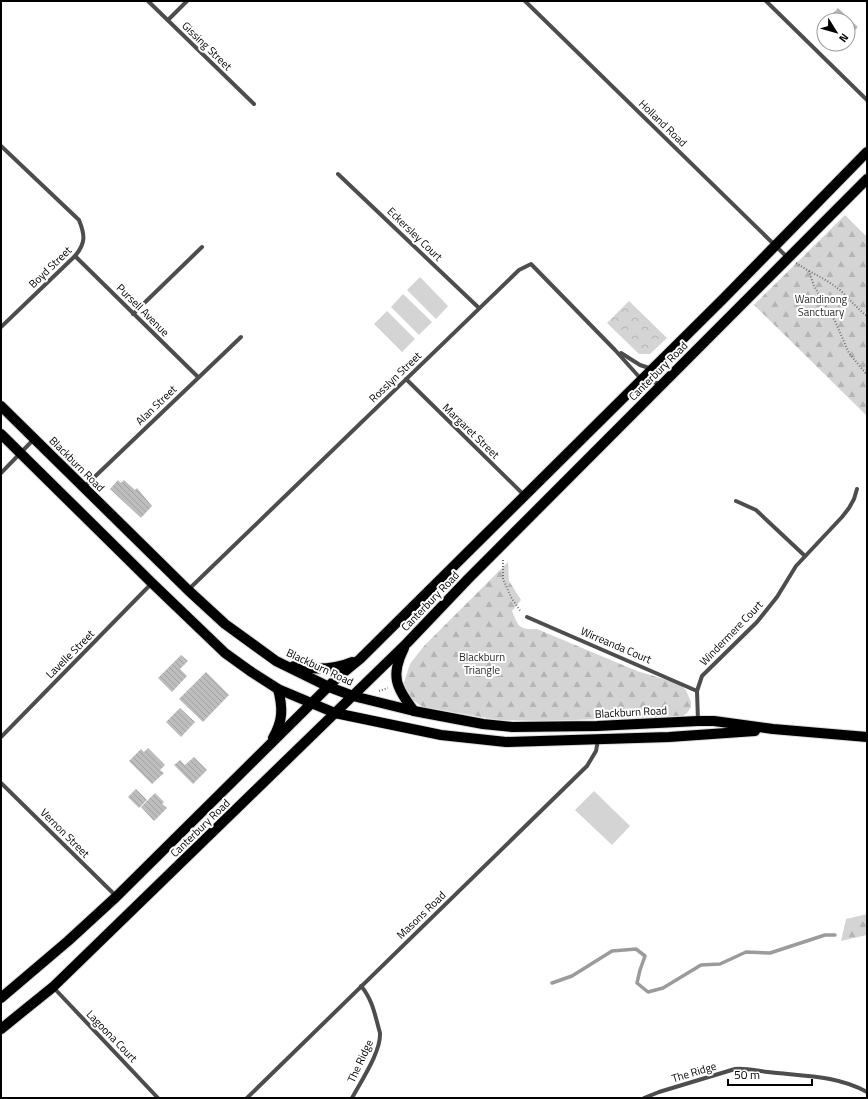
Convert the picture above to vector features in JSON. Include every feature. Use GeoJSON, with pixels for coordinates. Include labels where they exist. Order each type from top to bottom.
{"type":"FeatureCollection","features":[{"type":"Feature","properties":{"kind":"main road","name":"Canterbury Road"},"geometry":{"type":"LineString","coordinates":[[1,998],[68,941],[116,897],[329,687],[360,659],[776,245],[867,152]]}},
{"type":"Feature","properties":{"kind":"main road","name":"Canterbury Road"},"geometry":{"type":"LineString","coordinates":[[1,1029],[53,987],[353,696],[867,179]]}},
{"type":"Feature","properties":{"kind":"main road","name":"Blackburn Road"},"geometry":{"type":"LineString","coordinates":[[1,406],[188,590],[225,624],[276,661],[329,687],[353,696],[414,711],[483,724],[512,727],[597,726],[638,723],[714,721],[773,729],[867,737]]}},
{"type":"Feature","properties":{"kind":"main road","name":"Blackburn Road"},"geometry":{"type":"LineString","coordinates":[[1,434],[225,653],[278,689],[335,713],[408,728],[477,739],[522,742],[699,736],[773,729]]}},
{"type":"Feature","properties":{"kind":"main road"},"geometry":{"type":"LineString","coordinates":[[407,642],[400,658],[396,673],[396,680],[400,691],[414,711]]}},
{"type":"Feature","properties":{"kind":"main road"},"geometry":{"type":"LineString","coordinates":[[276,661],[306,669],[317,669],[340,667],[360,659]]}},
{"type":"Feature","properties":{"kind":"main road"},"geometry":{"type":"LineString","coordinates":[[265,750],[279,728],[282,708],[278,689]]}},
{"type":"Feature","properties":{"kind":"main road"},"geometry":{"type":"LineString","coordinates":[[698,721],[699,736]]}},
{"type":"Feature","properties":{"kind":"main road"},"geometry":{"type":"LineString","coordinates":[[638,723],[658,730],[670,737]]}},
{"type":"Feature","properties":{"kind":"main road"},"geometry":{"type":"LineString","coordinates":[[597,726],[598,740]]}},
{"type":"Feature","properties":{"kind":"street","name":"Gissing Street"},"geometry":{"type":"LineString","coordinates":[[148,1],[254,104]]}},
{"type":"Feature","properties":{"kind":"street"},"geometry":{"type":"LineString","coordinates":[[168,20],[187,1]]}},
{"type":"Feature","properties":{"kind":"street","name":"Holland Road"},"geometry":{"type":"LineString","coordinates":[[525,1],[788,258]]}},
{"type":"Feature","properties":{"kind":"street"},"geometry":{"type":"LineString","coordinates":[[766,1],[867,100]]}},
{"type":"Feature","properties":{"kind":"street","name":"Boyd Street"},"geometry":{"type":"LineString","coordinates":[[1,146],[80,220],[84,238],[82,248],[75,256],[1,327]]}},
{"type":"Feature","properties":{"kind":"street","name":"Eckersley Court"},"geometry":{"type":"LineString","coordinates":[[338,174],[479,308]]}},
{"type":"Feature","properties":{"kind":"street"},"geometry":{"type":"LineString","coordinates":[[133,314],[202,247]]}},
{"type":"Feature","properties":{"kind":"street","name":"Pursell Avenue"},"geometry":{"type":"LineString","coordinates":[[75,256],[198,377]]}},
{"type":"Feature","properties":{"kind":"street","name":"Rosslyn Street"},"geometry":{"type":"LineString","coordinates":[[188,590],[479,308],[519,270],[531,264],[616,350],[641,379]]}},
{"type":"Feature","properties":{"kind":"street","name":"Alan Street"},"geometry":{"type":"LineString","coordinates":[[84,487],[241,336]]}},
{"type":"Feature","properties":{"kind":"street","name":"Rosslyn Street"},"geometry":{"type":"LineString","coordinates":[[616,350],[635,363],[652,369]]}},
{"type":"Feature","properties":{"kind":"street","name":"Margaret Street"},"geometry":{"type":"LineString","coordinates":[[406,379],[524,495]]}},
{"type":"Feature","properties":{"kind":"street"},"geometry":{"type":"LineString","coordinates":[[641,379],[662,385]]}},
{"type":"Feature","properties":{"kind":"street"},"geometry":{"type":"LineString","coordinates":[[1,473],[35,439]]}},
{"type":"Feature","properties":{"kind":"street","name":"Windermere Court"},"geometry":{"type":"LineString","coordinates":[[698,721],[697,691],[702,676],[757,622],[777,597],[788,577],[805,556],[842,518],[854,499],[857,489]]}},
{"type":"Feature","properties":{"kind":"street"},"geometry":{"type":"LineString","coordinates":[[736,501],[756,510],[805,556]]}},
{"type":"Feature","properties":{"kind":"street","name":"Lavelle Street"},"geometry":{"type":"LineString","coordinates":[[1,737],[152,583]]}},
{"type":"Feature","properties":{"kind":"street","name":"Wirreanda Court"},"geometry":{"type":"LineString","coordinates":[[527,617],[697,691]]}},
{"type":"Feature","properties":{"kind":"street","name":"Masons Road"},"geometry":{"type":"LineString","coordinates":[[247,1098],[587,766],[596,751],[598,740]]}},
{"type":"Feature","properties":{"kind":"street","name":"Vernon Street"},"geometry":{"type":"LineString","coordinates":[[1,783],[116,897]]}},
{"type":"Feature","properties":{"kind":"street","name":"The Ridge"},"geometry":{"type":"LineString","coordinates":[[352,1098],[380,1044],[380,1033],[372,1004],[368,994],[361,986]]}},
{"type":"Feature","properties":{"kind":"street","name":"Lagoona Court"},"geometry":{"type":"LineString","coordinates":[[53,987],[158,1098]]}},
{"type":"Feature","properties":{"kind":"street","name":"The Ridge"},"geometry":{"type":"LineString","coordinates":[[644,1098],[735,1069],[745,1068],[769,1072],[812,1075],[853,1086],[867,1092]]}},
{"type":"Feature","properties":{"kind":"path"},"geometry":{"type":"LineString","coordinates":[[788,258],[828,281],[846,295],[859,311],[867,316]]}},
{"type":"Feature","properties":{"kind":"path"},"geometry":{"type":"LineString","coordinates":[[809,271],[814,286],[835,321],[849,354],[867,375]]}},
{"type":"Feature","properties":{"kind":"path"},"geometry":{"type":"LineString","coordinates":[[498,564],[503,559],[503,579],[519,610],[527,617]]}},
{"type":"Feature","properties":{"kind":"path"},"geometry":{"type":"LineString","coordinates":[[377,692],[393,686]]}},
{"type":"Feature","properties":{"kind":"green space","name":"Wandinong Sanctuary"},"geometry":{"type":"Polygon","coordinates":[[[845,215],[867,237],[867,416],[754,305],[845,215]]]}},
{"type":"Feature","properties":{"kind":"green space"},"geometry":{"type":"Polygon","coordinates":[[[420,277],[448,306],[436,319],[407,290],[420,277]]]}},
{"type":"Feature","properties":{"kind":"green space"},"geometry":{"type":"Polygon","coordinates":[[[403,294],[432,322],[419,335],[391,307],[403,294]]]}},
{"type":"Feature","properties":{"kind":"green space"},"geometry":{"type":"Polygon","coordinates":[[[629,301],[667,338],[650,354],[639,354],[607,323],[629,301]]]}},
{"type":"Feature","properties":{"kind":"green space"},"geometry":{"type":"Polygon","coordinates":[[[387,311],[415,339],[402,352],[374,324],[387,311]]]}},
{"type":"Feature","properties":{"kind":"green space","name":"Blackburn Triangle"},"geometry":{"type":"Polygon","coordinates":[[[508,562],[509,581],[521,600],[512,611],[520,626],[526,629],[537,629],[637,671],[680,684],[686,690],[691,702],[691,707],[687,713],[683,716],[545,721],[499,720],[423,707],[413,700],[406,692],[403,685],[410,664],[424,646],[508,562]]]}},
{"type":"Feature","properties":{"kind":"green space"},"geometry":{"type":"Polygon","coordinates":[[[594,791],[630,826],[612,845],[575,810],[594,791]]]}},
{"type":"Feature","properties":{"kind":"green space"},"geometry":{"type":"Polygon","coordinates":[[[867,914],[867,935],[841,941],[846,919],[867,914]]]}},
{"type":"Feature","properties":{"kind":"building"},"geometry":{"type":"Polygon","coordinates":[[[838,8],[842,12],[834,12],[838,8]]]}},
{"type":"Feature","properties":{"kind":"building"},"geometry":{"type":"Polygon","coordinates":[[[118,480],[121,483],[124,480],[135,490],[137,488],[152,506],[141,518],[110,489],[118,480]]]}},
{"type":"Feature","properties":{"kind":"building"},"geometry":{"type":"Polygon","coordinates":[[[181,655],[188,661],[180,669],[187,676],[172,692],[158,678],[181,655]]]}},
{"type":"Feature","properties":{"kind":"building"},"geometry":{"type":"Polygon","coordinates":[[[206,672],[229,695],[203,722],[179,699],[206,672]]]}},
{"type":"Feature","properties":{"kind":"building"},"geometry":{"type":"Polygon","coordinates":[[[180,708],[195,722],[181,737],[166,722],[180,708]]]}},
{"type":"Feature","properties":{"kind":"building"},"geometry":{"type":"Polygon","coordinates":[[[148,748],[165,765],[160,770],[164,773],[152,784],[129,761],[141,749],[144,752],[148,748]]]}},
{"type":"Feature","properties":{"kind":"building"},"geometry":{"type":"Polygon","coordinates":[[[194,757],[207,770],[193,784],[174,765],[180,760],[185,765],[194,757]]]}},
{"type":"Feature","properties":{"kind":"building"},"geometry":{"type":"Polygon","coordinates":[[[136,789],[147,800],[139,808],[128,797],[136,789]]]}},
{"type":"Feature","properties":{"kind":"building"},"geometry":{"type":"Polygon","coordinates":[[[155,793],[164,802],[162,804],[167,808],[154,821],[141,807],[155,793]]]}},
{"type":"Feature","properties":{"kind":"waterway"},"geometry":{"type":"LineString","coordinates":[[552,983],[572,976],[612,951],[636,949],[645,956],[637,983],[648,992],[663,988],[701,965],[720,964],[746,952],[770,953],[825,935],[835,935]]}}]}
